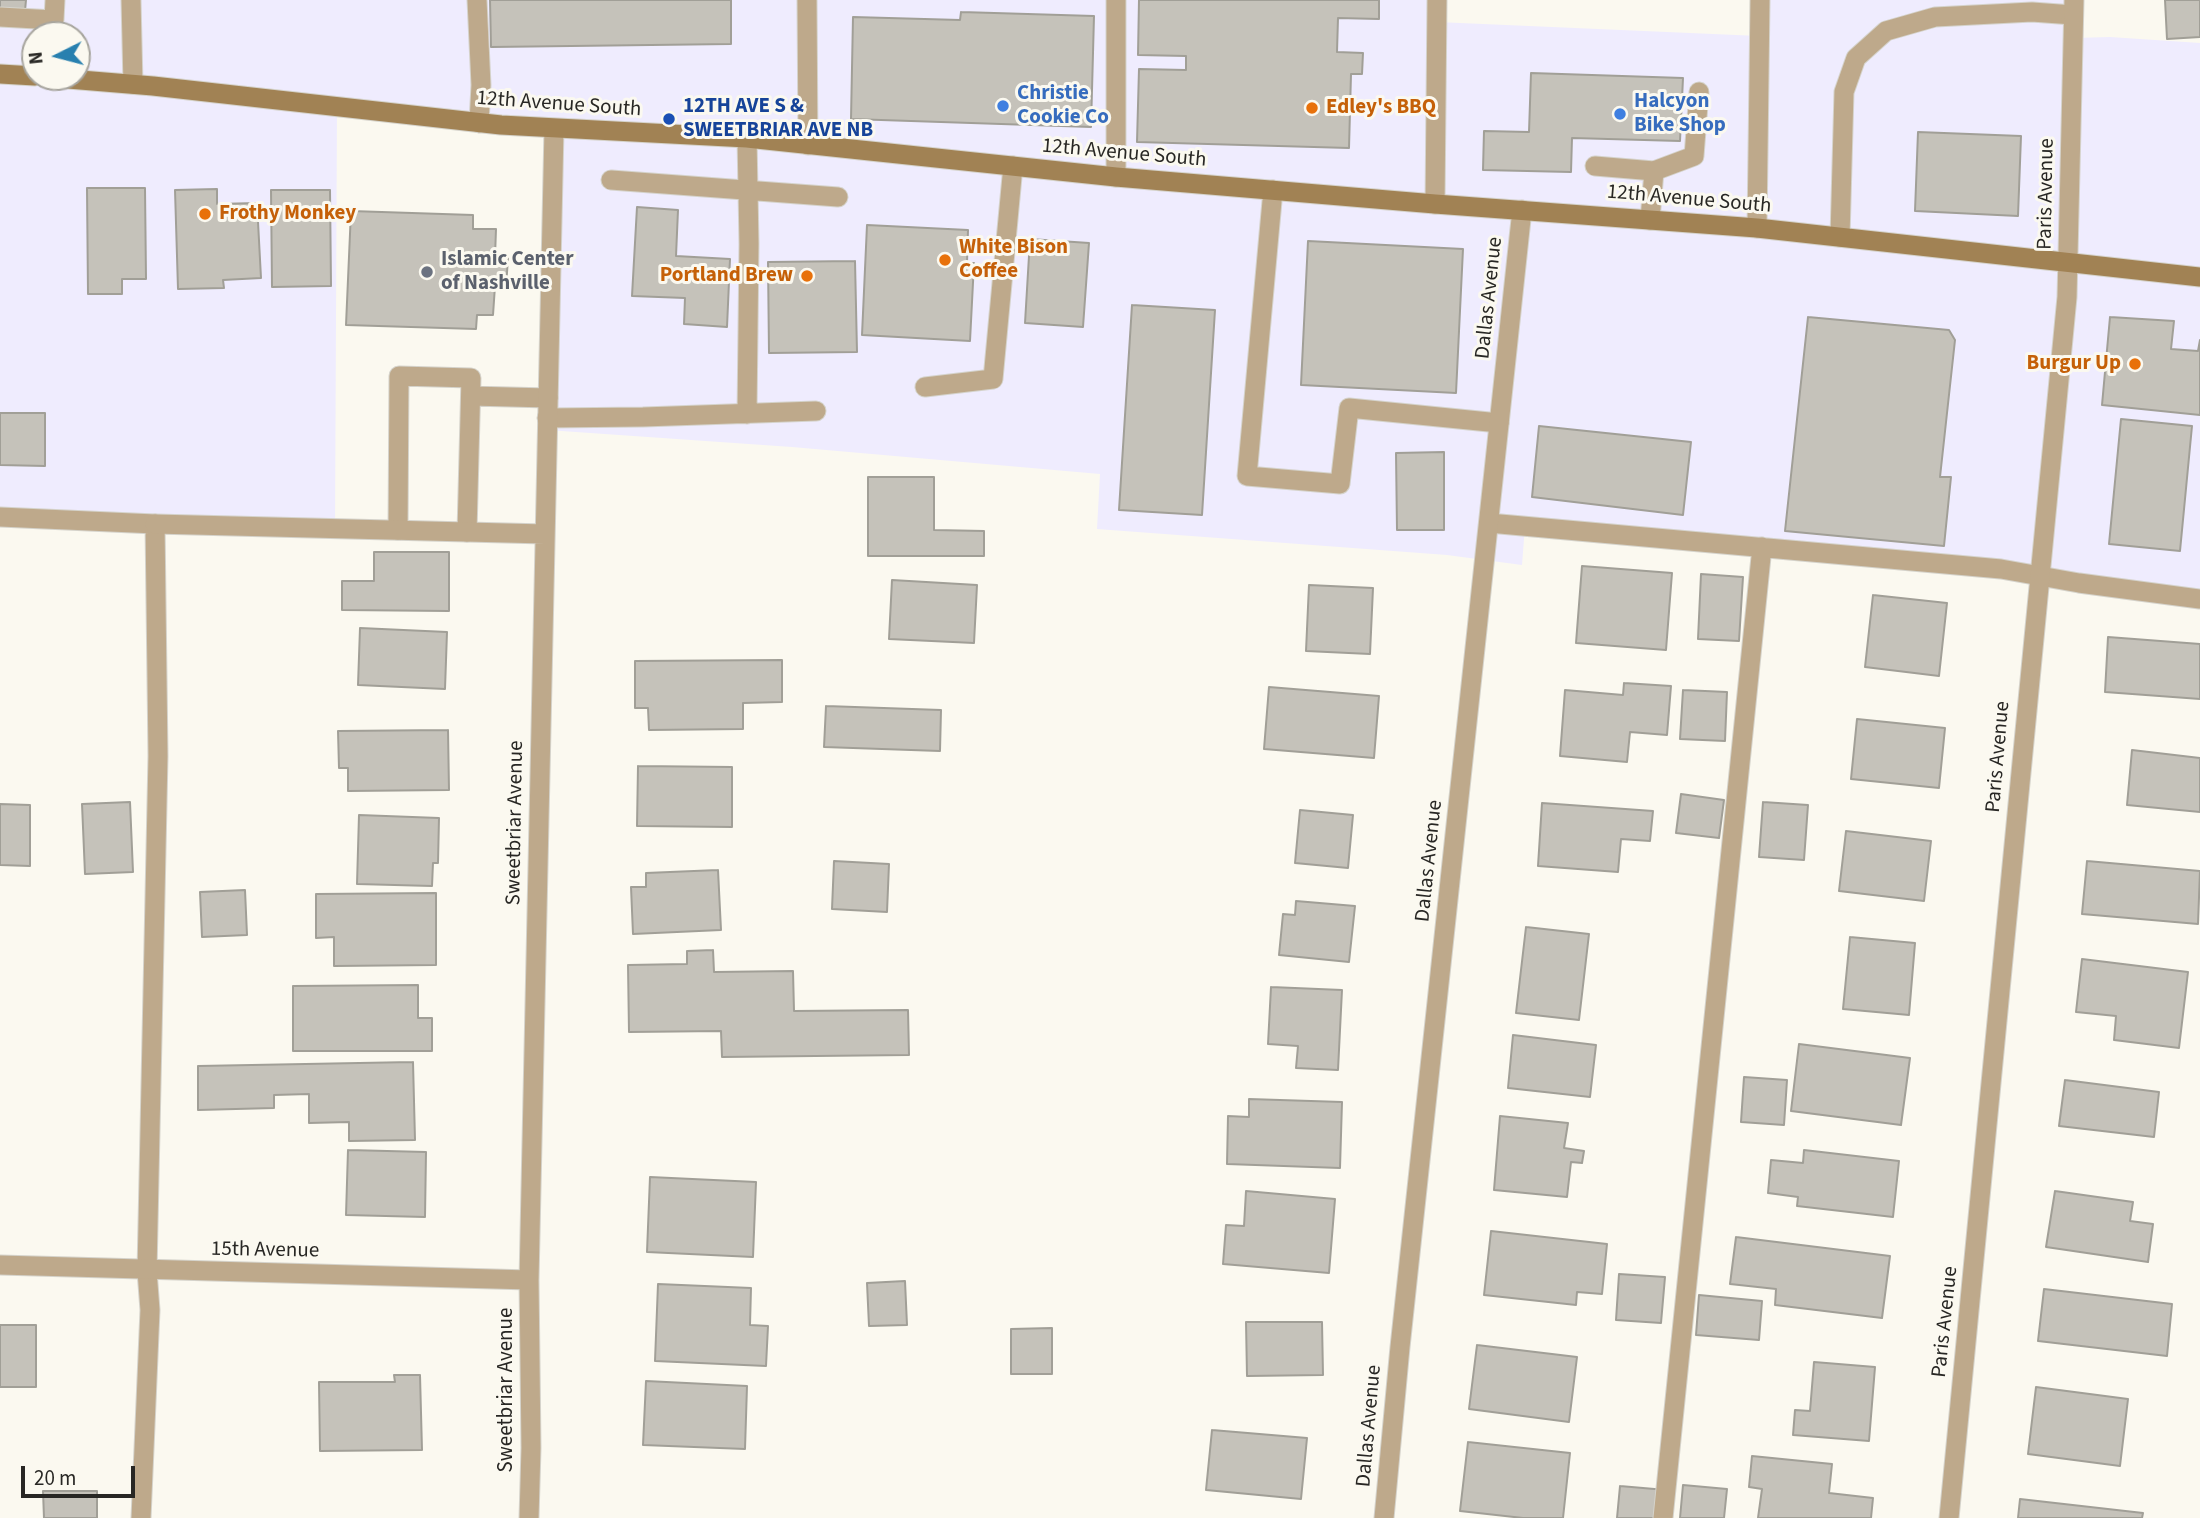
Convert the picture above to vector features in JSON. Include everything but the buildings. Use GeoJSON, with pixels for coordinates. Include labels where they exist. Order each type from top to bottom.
{"type":"FeatureCollection","features":[{"type":"Feature","properties":{"kind":"main road"},"geometry":{"type":"LineString","coordinates":[[0,74],[21,75]]}},
{"type":"Feature","properties":{"kind":"main road","name":"12th Avenue South"},"geometry":{"type":"LineString","coordinates":[[91,81],[480,123],[747,138],[1116,177],[1757,228],[2200,277]]}},
{"type":"Feature","properties":{"kind":"street"},"geometry":{"type":"LineString","coordinates":[[0,17],[54,20],[55,0]]}},
{"type":"Feature","properties":{"kind":"street"},"geometry":{"type":"LineString","coordinates":[[131,0],[133,84]]}},
{"type":"Feature","properties":{"kind":"street"},"geometry":{"type":"LineString","coordinates":[[477,0],[480,123]]}},
{"type":"Feature","properties":{"kind":"street"},"geometry":{"type":"LineString","coordinates":[[807,0],[808,145]]}},
{"type":"Feature","properties":{"kind":"street"},"geometry":{"type":"LineString","coordinates":[[1116,0],[1116,177]]}},
{"type":"Feature","properties":{"kind":"street"},"geometry":{"type":"LineString","coordinates":[[1435,204],[1437,0]]}},
{"type":"Feature","properties":{"kind":"street"},"geometry":{"type":"LineString","coordinates":[[1757,228],[1760,0]]}},
{"type":"Feature","properties":{"kind":"street"},"geometry":{"type":"LineString","coordinates":[[1840,237],[1844,92],[1856,58],[1886,31],[1935,17],[2074,7]]}},
{"type":"Feature","properties":{"kind":"street","name":"Paris Avenue"},"geometry":{"type":"LineString","coordinates":[[1949,1518],[2069,263],[2074,7]]}},
{"type":"Feature","properties":{"kind":"street"},"geometry":{"type":"LineString","coordinates":[[1595,166],[1654,171],[1694,156],[1699,92]]}},
{"type":"Feature","properties":{"kind":"street","name":"Sweetbriar Avenue"},"geometry":{"type":"LineString","coordinates":[[529,1518],[529,1280],[554,129]]}},
{"type":"Feature","properties":{"kind":"street"},"geometry":{"type":"LineString","coordinates":[[747,138],[747,414]]}},
{"type":"Feature","properties":{"kind":"street"},"geometry":{"type":"LineString","coordinates":[[925,387],[993,379],[1013,166]]}},
{"type":"Feature","properties":{"kind":"street"},"geometry":{"type":"LineString","coordinates":[[1650,220],[1654,171]]}},
{"type":"Feature","properties":{"kind":"street"},"geometry":{"type":"LineString","coordinates":[[611,180],[838,197]]}},
{"type":"Feature","properties":{"kind":"street"},"geometry":{"type":"LineString","coordinates":[[1273,190],[1247,476],[1340,484],[1349,408],[1499,423]]}},
{"type":"Feature","properties":{"kind":"street","name":"Dallas Avenue"},"geometry":{"type":"LineString","coordinates":[[1384,1518],[1401,1333],[1522,210]]}},
{"type":"Feature","properties":{"kind":"street"},"geometry":{"type":"LineString","coordinates":[[398,530],[399,376],[471,378],[467,532]]}},
{"type":"Feature","properties":{"kind":"street"},"geometry":{"type":"LineString","coordinates":[[471,396],[548,408],[747,414],[816,411]]}},
{"type":"Feature","properties":{"kind":"street"},"geometry":{"type":"LineString","coordinates":[[0,517],[155,524],[545,534]]}},
{"type":"Feature","properties":{"kind":"street"},"geometry":{"type":"LineString","coordinates":[[1489,523],[2001,569],[2200,599]]}},
{"type":"Feature","properties":{"kind":"street"},"geometry":{"type":"LineString","coordinates":[[141,1518],[150,1310],[147,1271],[158,756],[155,524]]}},
{"type":"Feature","properties":{"kind":"street"},"geometry":{"type":"LineString","coordinates":[[1663,1518],[1762,547]]}},
{"type":"Feature","properties":{"kind":"street","name":"15th Avenue"},"geometry":{"type":"LineString","coordinates":[[0,1265],[529,1280]]}},
{"type":"Feature","properties":{"kind":"shaded area"},"geometry":{"type":"Polygon","coordinates":[[[0,0],[1437,0],[1437,22],[1759,36],[1760,0],[2074,0],[2074,38],[2110,37],[2200,43],[2200,599],[1525,526],[1522,565],[1447,555],[1097,529],[1100,474],[792,447],[547,430],[554,129],[337,108],[335,529],[0,517],[0,0]]]}},
{"type":"Feature","properties":{"kind":"place","name":"Christie Cookie Co"},"geometry":{"type":"Point","coordinates":[1003,106]}},
{"type":"Feature","properties":{"kind":"place","name":"Edley's BBQ"},"geometry":{"type":"Point","coordinates":[1312,108]}},
{"type":"Feature","properties":{"kind":"place","name":"Halcyon Bike Shop"},"geometry":{"type":"Point","coordinates":[1620,114]}},
{"type":"Feature","properties":{"kind":"place","name":"12TH AVE S & SWEETBRIAR AVE NB"},"geometry":{"type":"Point","coordinates":[669,119]}},
{"type":"Feature","properties":{"kind":"place","name":"Frothy Monkey"},"geometry":{"type":"Point","coordinates":[205,214]}},
{"type":"Feature","properties":{"kind":"place","name":"White Bison Coffee"},"geometry":{"type":"Point","coordinates":[945,260]}},
{"type":"Feature","properties":{"kind":"place","name":"Islamic Center of Nashville"},"geometry":{"type":"Point","coordinates":[427,272]}},
{"type":"Feature","properties":{"kind":"place","name":"Portland Brew"},"geometry":{"type":"Point","coordinates":[807,276]}},
{"type":"Feature","properties":{"kind":"place","name":"Burgur Up"},"geometry":{"type":"Point","coordinates":[2135,364]}}]}
